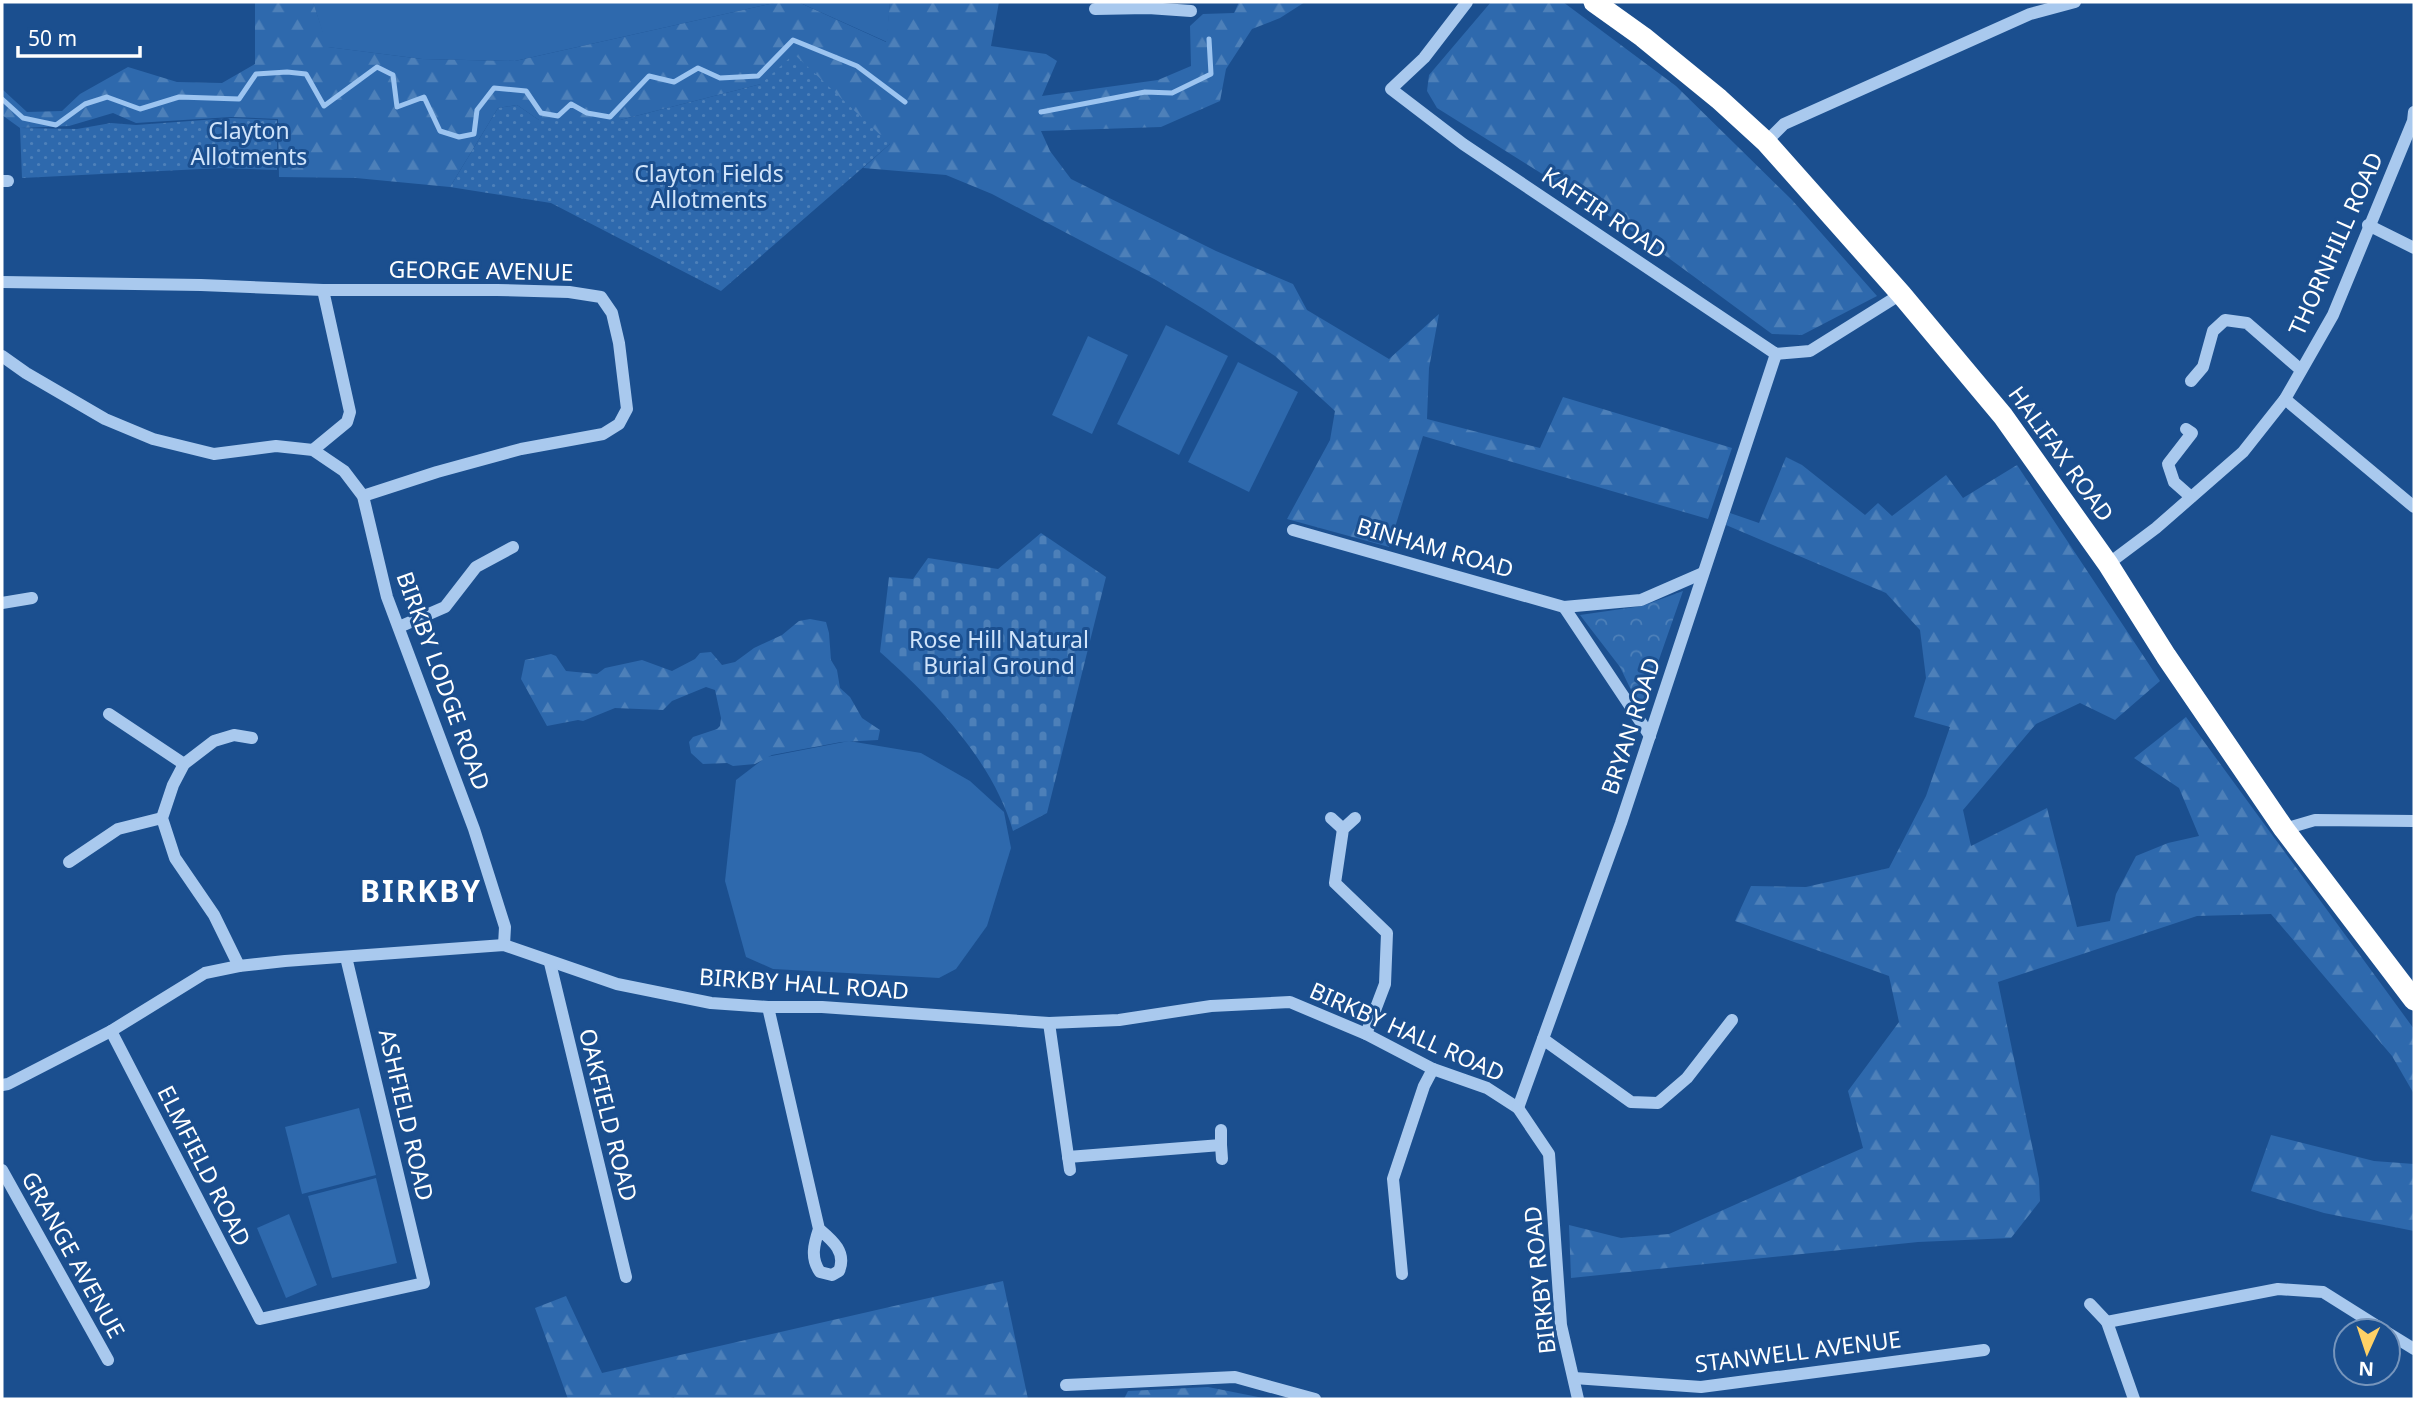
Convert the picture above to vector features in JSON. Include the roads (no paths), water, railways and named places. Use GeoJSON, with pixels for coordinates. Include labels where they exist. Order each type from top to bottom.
{"type":"FeatureCollection","features":[{"type":"Feature","properties":{"kind":"highway","name":"HALIFAX ROAD"},"geometry":{"type":"LineString","coordinates":[[1594,2],[1719,99],[1766,142],[1901,294],[2003,416],[2108,564],[2166,656],[2284,829],[2414,1000]]}},
{"type":"Feature","properties":{"kind":"street","name":"KAFFIR ROAD"},"geometry":{"type":"LineString","coordinates":[[1467,2],[1424,58],[1391,89],[1464,144],[1776,354]]}},
{"type":"Feature","properties":{"kind":"street"},"geometry":{"type":"LineString","coordinates":[[1766,142],[1784,124],[2030,15],[2075,2]]}},
{"type":"Feature","properties":{"kind":"street"},"geometry":{"type":"LineString","coordinates":[[1095,9],[1149,5],[1191,11]]}},
{"type":"Feature","properties":{"kind":"street","name":"THORNHILL ROAD"},"geometry":{"type":"LineString","coordinates":[[2108,564],[2156,528],[2243,452],[2285,399],[2333,315],[2413,121],[2414,112]]}},
{"type":"Feature","properties":{"kind":"street"},"geometry":{"type":"LineString","coordinates":[[2368,225],[2414,248]]}},
{"type":"Feature","properties":{"kind":"street","name":"GEORGE AVENUE"},"geometry":{"type":"LineString","coordinates":[[2,282],[323,290],[497,290],[569,292],[601,297],[612,313],[619,343],[627,409],[619,424],[603,434],[521,449],[363,496]]}},
{"type":"Feature","properties":{"kind":"street"},"geometry":{"type":"LineString","coordinates":[[313,450],[347,422],[350,412],[323,290]]}},
{"type":"Feature","properties":{"kind":"street"},"geometry":{"type":"LineString","coordinates":[[1776,354],[1810,351],[1901,294]]}},
{"type":"Feature","properties":{"kind":"street"},"geometry":{"type":"LineString","coordinates":[[2191,381],[2203,367],[2213,331],[2225,320],[2247,323],[2301,370]]}},
{"type":"Feature","properties":{"kind":"street","name":"BRYAN ROAD"},"geometry":{"type":"LineString","coordinates":[[1518,1108],[1650,736],[1776,354]]}},
{"type":"Feature","properties":{"kind":"street","name":"BIRKBY LODGE ROAD"},"geometry":{"type":"LineString","coordinates":[[2,356],[105,419],[153,439],[214,454],[276,446],[313,450],[344,471],[363,496],[387,597],[474,829],[505,927],[505,945]]}},
{"type":"Feature","properties":{"kind":"street"},"geometry":{"type":"LineString","coordinates":[[2285,399],[2414,507]]}},
{"type":"Feature","properties":{"kind":"street"},"geometry":{"type":"LineString","coordinates":[[2186,429],[2192,433],[2168,464],[2174,482],[2191,498]]}},
{"type":"Feature","properties":{"kind":"street","name":"BINHAM ROAD"},"geometry":{"type":"LineString","coordinates":[[1293,530],[1564,607],[1641,600],[1703,573]]}},
{"type":"Feature","properties":{"kind":"street"},"geometry":{"type":"LineString","coordinates":[[399,627],[445,607],[476,567],[513,547]]}},
{"type":"Feature","properties":{"kind":"street"},"geometry":{"type":"LineString","coordinates":[[2,603],[32,598]]}},
{"type":"Feature","properties":{"kind":"street"},"geometry":{"type":"LineString","coordinates":[[1564,607],[1650,736]]}},
{"type":"Feature","properties":{"kind":"street"},"geometry":{"type":"LineString","coordinates":[[109,714],[184,764]]}},
{"type":"Feature","properties":{"kind":"street"},"geometry":{"type":"LineString","coordinates":[[239,966],[214,915],[175,858],[162,818],[173,785],[184,764],[214,741],[234,735],[252,737]]}},
{"type":"Feature","properties":{"kind":"street"},"geometry":{"type":"LineString","coordinates":[[69,862],[118,829],[162,818]]}},
{"type":"Feature","properties":{"kind":"street"},"geometry":{"type":"LineString","coordinates":[[1331,818],[1343,830]]}},
{"type":"Feature","properties":{"kind":"street"},"geometry":{"type":"LineString","coordinates":[[1355,818],[1343,830],[1335,883],[1387,933],[1385,984],[1366,1034]]}},
{"type":"Feature","properties":{"kind":"street"},"geometry":{"type":"LineString","coordinates":[[2284,829],[2315,820],[2414,821]]}},
{"type":"Feature","properties":{"kind":"street","name":"BIRKBY HALL ROAD"},"geometry":{"type":"LineString","coordinates":[[2,1085],[111,1031],[205,973],[239,966],[505,945],[550,963],[617,984],[711,1003],[822,1007],[1049,1023],[1119,1020],[1211,1006],[1290,1002],[1366,1034],[1433,1069],[1487,1088],[1518,1108],[1549,1154]]}},
{"type":"Feature","properties":{"kind":"street","name":"ASHFIELD ROAD"},"geometry":{"type":"LineString","coordinates":[[260,1319],[424,1283],[346,957]]}},
{"type":"Feature","properties":{"kind":"street","name":"OAKFIELD ROAD"},"geometry":{"type":"LineString","coordinates":[[550,963],[626,1277]]}},
{"type":"Feature","properties":{"kind":"street"},"geometry":{"type":"LineString","coordinates":[[768,1007],[819,1229]]}},
{"type":"Feature","properties":{"kind":"street"},"geometry":{"type":"LineString","coordinates":[[1543,1039],[1631,1102],[1658,1103],[1687,1078],[1732,1020]]}},
{"type":"Feature","properties":{"kind":"street"},"geometry":{"type":"LineString","coordinates":[[1049,1023],[1069,1163],[1221,1145]]}},
{"type":"Feature","properties":{"kind":"street","name":"ELMFIELD ROAD"},"geometry":{"type":"LineString","coordinates":[[111,1031],[260,1319]]}},
{"type":"Feature","properties":{"kind":"street"},"geometry":{"type":"LineString","coordinates":[[1402,1275],[1393,1180],[1424,1086],[1433,1069]]}},
{"type":"Feature","properties":{"kind":"street"},"geometry":{"type":"LineString","coordinates":[[1221,1130],[1222,1159]]}},
{"type":"Feature","properties":{"kind":"street","name":"BIRKBY ROAD"},"geometry":{"type":"LineString","coordinates":[[1549,1154],[1561,1325],[1578,1399]]}},
{"type":"Feature","properties":{"kind":"street","name":"GRANGE AVENUE"},"geometry":{"type":"LineString","coordinates":[[2,1170],[108,1360]]}},
{"type":"Feature","properties":{"kind":"street"},"geometry":{"type":"LineString","coordinates":[[2107,1322],[2278,1289],[2323,1292],[2363,1317]]}},
{"type":"Feature","properties":{"kind":"street"},"geometry":{"type":"LineString","coordinates":[[2090,1304],[2107,1322],[2134,1399]]}},
{"type":"Feature","properties":{"kind":"street","name":"STANWELL AVENUE"},"geometry":{"type":"LineString","coordinates":[[1574,1378],[1701,1387],[1984,1350]]}},
{"type":"Feature","properties":{"kind":"street"},"geometry":{"type":"LineString","coordinates":[[1066,1385],[1235,1377],[1315,1399]]}},
{"type":"Feature","properties":{"kind":"waterway"},"geometry":{"type":"LineString","coordinates":[[1041,112],[1145,92],[1172,93],[1211,74],[1209,39]]}},
{"type":"Feature","properties":{"kind":"waterway"},"geometry":{"type":"LineString","coordinates":[[2,99],[23,118],[56,125],[85,104],[107,97],[140,109],[179,97],[239,99],[256,74],[287,72],[306,74],[324,106],[377,67],[393,75],[397,107],[424,97],[440,131],[459,137],[474,134],[477,110],[494,88],[526,91],[541,113],[558,116],[571,104],[587,113],[610,117],[649,76],[674,82],[698,68],[720,78],[758,76],[793,40],[857,66],[905,102]]}},
{"type":"Feature","properties":{"kind":"district","name":"BIRKBY"},"geometry":{"type":"Point","coordinates":[421,892]}},
{"type":"Feature","properties":{"kind":"park label","name":"Clayton Allotments"},"geometry":{"type":"Point","coordinates":[249,144]}},
{"type":"Feature","properties":{"kind":"park label","name":"Clayton Fields Allotments"},"geometry":{"type":"Point","coordinates":[709,187]}},
{"type":"Feature","properties":{"kind":"park label","name":"Rose Hill Natural Burial Ground"},"geometry":{"type":"Point","coordinates":[999,653]}}]}
